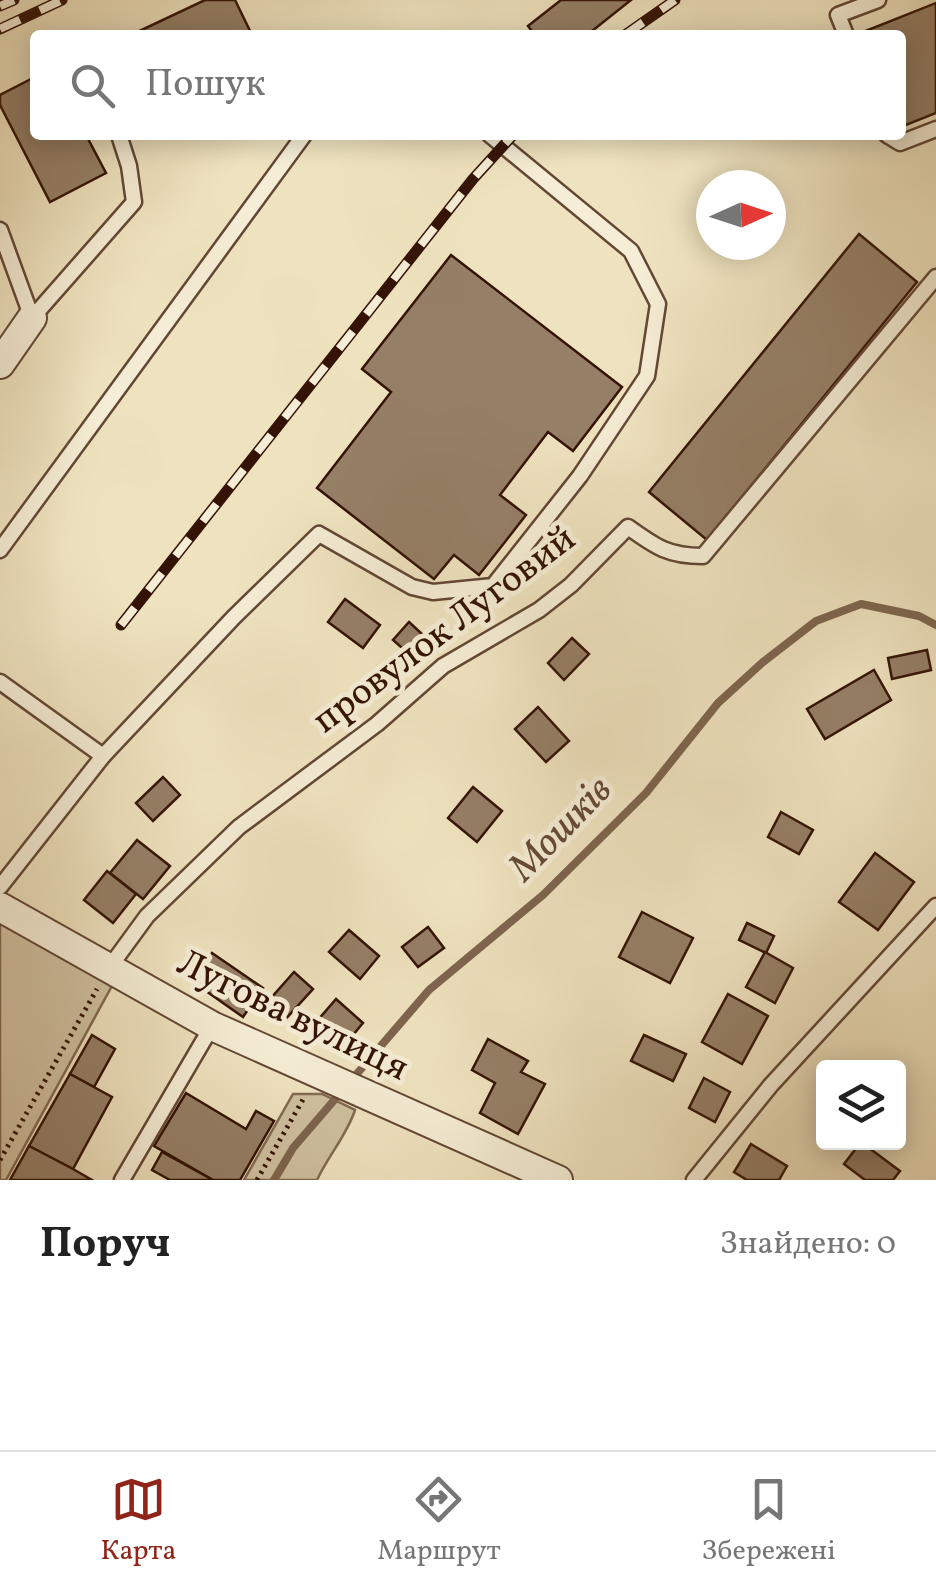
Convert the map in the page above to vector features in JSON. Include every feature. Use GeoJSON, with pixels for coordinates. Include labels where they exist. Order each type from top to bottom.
{"type":"FeatureCollection","features":[{"type":"Feature","properties":{"kind":"street"},"geometry":{"type":"LineString","coordinates":[[0,364],[32,318]]}},
{"type":"Feature","properties":{"kind":"street","name":"Лугова вулиця"},"geometry":{"type":"LineString","coordinates":[[0,908],[212,1026],[558,1180]]}},
{"type":"Feature","properties":{"kind":"lane"},"geometry":{"type":"LineString","coordinates":[[844,30],[838,15],[878,0]]}},
{"type":"Feature","properties":{"kind":"lane"},"geometry":{"type":"LineString","coordinates":[[895,140],[900,143],[936,129]]}},
{"type":"Feature","properties":{"kind":"lane"},"geometry":{"type":"LineString","coordinates":[[0,230],[32,318],[134,202],[121,140]]}},
{"type":"Feature","properties":{"kind":"lane"},"geometry":{"type":"LineString","coordinates":[[0,550],[300,140]]}},
{"type":"Feature","properties":{"kind":"lane"},"geometry":{"type":"LineString","coordinates":[[0,887],[104,756],[234,617],[320,534],[412,587],[433,592],[493,586],[580,476],[647,376],[658,304],[631,251],[496,140]]}},
{"type":"Feature","properties":{"kind":"lane","name":"провулок Луговий"},"geometry":{"type":"LineString","coordinates":[[109,968],[148,916],[238,827],[377,724],[443,666],[539,610],[628,527],[656,547],[678,556],[703,556],[936,277]]}},
{"type":"Feature","properties":{"kind":"lane"},"geometry":{"type":"LineString","coordinates":[[0,682],[104,756]]}},
{"type":"Feature","properties":{"kind":"lane"},"geometry":{"type":"LineString","coordinates":[[694,1180],[771,1085],[936,906]]}},
{"type":"Feature","properties":{"kind":"lane"},"geometry":{"type":"LineString","coordinates":[[122,1180],[212,1026]]}},
{"type":"Feature","properties":{"kind":"path"},"geometry":{"type":"LineString","coordinates":[[0,1160],[109,968]]}},
{"type":"Feature","properties":{"kind":"path"},"geometry":{"type":"LineString","coordinates":[[257,1180],[320,1075]]}},
{"type":"Feature","properties":{"kind":"shaded area"},"geometry":{"type":"Polygon","coordinates":[[[0,916],[113,984],[6,1180],[0,1180],[0,916]]]}},
{"type":"Feature","properties":{"kind":"shaded area"},"geometry":{"type":"Polygon","coordinates":[[[293,1094],[322,1094],[355,1110],[352,1119],[317,1180],[244,1180],[293,1094]]]}},
{"type":"Feature","properties":{"kind":"building"},"geometry":{"type":"Polygon","coordinates":[[[205,0],[235,0],[250,30],[142,30],[205,0]]]}},
{"type":"Feature","properties":{"kind":"building"},"geometry":{"type":"Polygon","coordinates":[[[561,0],[631,0],[593,30],[531,30],[528,26],[561,0]]]}},
{"type":"Feature","properties":{"kind":"building"},"geometry":{"type":"Polygon","coordinates":[[[936,3],[936,113],[906,125],[906,30],[868,30],[936,3]]]}},
{"type":"Feature","properties":{"kind":"building"},"geometry":{"type":"Polygon","coordinates":[[[30,80],[30,140],[89,140],[106,173],[50,202],[0,105],[0,95],[30,80]]]}},
{"type":"Feature","properties":{"kind":"building"},"geometry":{"type":"Polygon","coordinates":[[[859,234],[917,282],[707,540],[649,492],[859,234]]]}},
{"type":"Feature","properties":{"kind":"building"},"geometry":{"type":"Polygon","coordinates":[[[451,255],[622,387],[573,451],[548,432],[500,495],[526,515],[479,575],[454,555],[434,579],[317,488],[391,392],[362,369],[451,255]]]}},
{"type":"Feature","properties":{"kind":"building"},"geometry":{"type":"Polygon","coordinates":[[[345,599],[380,625],[363,648],[328,622],[345,599]]]}},
{"type":"Feature","properties":{"kind":"building"},"geometry":{"type":"Polygon","coordinates":[[[409,622],[435,646],[420,664],[393,640],[409,622]]]}},
{"type":"Feature","properties":{"kind":"building"},"geometry":{"type":"Polygon","coordinates":[[[572,638],[589,654],[564,680],[548,663],[572,638]]]}},
{"type":"Feature","properties":{"kind":"building"},"geometry":{"type":"Polygon","coordinates":[[[927,650],[931,670],[892,679],[888,658],[927,650]]]}},
{"type":"Feature","properties":{"kind":"building"},"geometry":{"type":"Polygon","coordinates":[[[874,670],[891,700],[825,739],[807,709],[874,670]]]}},
{"type":"Feature","properties":{"kind":"building"},"geometry":{"type":"Polygon","coordinates":[[[538,707],[569,741],[546,762],[515,729],[538,707]]]}},
{"type":"Feature","properties":{"kind":"building"},"geometry":{"type":"Polygon","coordinates":[[[163,777],[180,795],[153,821],[136,803],[163,777]]]}},
{"type":"Feature","properties":{"kind":"building"},"geometry":{"type":"Polygon","coordinates":[[[473,787],[502,811],[477,842],[448,818],[473,787]]]}},
{"type":"Feature","properties":{"kind":"building"},"geometry":{"type":"Polygon","coordinates":[[[781,812],[813,830],[799,854],[768,837],[781,812]]]}},
{"type":"Feature","properties":{"kind":"building"},"geometry":{"type":"Polygon","coordinates":[[[137,840],[170,866],[143,899],[110,873],[137,840]]]}},
{"type":"Feature","properties":{"kind":"building"},"geometry":{"type":"Polygon","coordinates":[[[875,853],[914,882],[878,930],[839,902],[875,853]]]}},
{"type":"Feature","properties":{"kind":"building"},"geometry":{"type":"Polygon","coordinates":[[[107,871],[136,894],[113,923],[84,900],[107,871]]]}},
{"type":"Feature","properties":{"kind":"building"},"geometry":{"type":"Polygon","coordinates":[[[642,912],[693,938],[670,983],[619,957],[642,912]]]}},
{"type":"Feature","properties":{"kind":"building"},"geometry":{"type":"Polygon","coordinates":[[[747,923],[774,936],[766,953],[739,940],[747,923]]]}},
{"type":"Feature","properties":{"kind":"building"},"geometry":{"type":"Polygon","coordinates":[[[428,927],[444,948],[418,967],[402,947],[428,927]]]}},
{"type":"Feature","properties":{"kind":"building"},"geometry":{"type":"Polygon","coordinates":[[[349,930],[379,956],[360,979],[329,952],[349,930]]]}},
{"type":"Feature","properties":{"kind":"building"},"geometry":{"type":"Polygon","coordinates":[[[765,952],[793,968],[775,1003],[746,987],[765,952]]]}},
{"type":"Feature","properties":{"kind":"building"},"geometry":{"type":"Polygon","coordinates":[[[212,953],[263,988],[243,1017],[193,982],[212,953]]]}},
{"type":"Feature","properties":{"kind":"building"},"geometry":{"type":"Polygon","coordinates":[[[294,972],[313,989],[282,1023],[264,1006],[294,972]]]}},
{"type":"Feature","properties":{"kind":"building"},"geometry":{"type":"Polygon","coordinates":[[[728,994],[768,1016],[742,1064],[702,1042],[728,994]]]}},
{"type":"Feature","properties":{"kind":"building"},"geometry":{"type":"Polygon","coordinates":[[[336,999],[363,1023],[339,1052],[311,1028],[336,999]]]}},
{"type":"Feature","properties":{"kind":"building"},"geometry":{"type":"Polygon","coordinates":[[[92,1035],[115,1049],[94,1087],[70,1074],[92,1035]]]}},
{"type":"Feature","properties":{"kind":"building"},"geometry":{"type":"Polygon","coordinates":[[[644,1035],[686,1054],[673,1081],[631,1061],[644,1035]]]}},
{"type":"Feature","properties":{"kind":"building"},"geometry":{"type":"Polygon","coordinates":[[[488,1039],[528,1061],[521,1072],[545,1084],[518,1134],[480,1113],[495,1083],[472,1070],[488,1039]]]}},
{"type":"Feature","properties":{"kind":"building"},"geometry":{"type":"Polygon","coordinates":[[[70,1074],[112,1097],[73,1169],[29,1146],[70,1074]]]}},
{"type":"Feature","properties":{"kind":"building"},"geometry":{"type":"Polygon","coordinates":[[[704,1078],[730,1092],[715,1122],[689,1108],[704,1078]]]}},
{"type":"Feature","properties":{"kind":"building"},"geometry":{"type":"Polygon","coordinates":[[[186,1093],[246,1129],[256,1111],[274,1121],[240,1180],[213,1180],[154,1146],[186,1093]]]}},
{"type":"Feature","properties":{"kind":"building"},"geometry":{"type":"Polygon","coordinates":[[[751,1144],[787,1166],[779,1180],[747,1180],[734,1172],[751,1144]]]}},
{"type":"Feature","properties":{"kind":"building"},"geometry":{"type":"Polygon","coordinates":[[[29,1146],[73,1169],[92,1180],[10,1180],[29,1146]]]}},
{"type":"Feature","properties":{"kind":"building"},"geometry":{"type":"Polygon","coordinates":[[[855,1150],[872,1150],[900,1171],[893,1180],[865,1180],[844,1164],[855,1150]]]}},
{"type":"Feature","properties":{"kind":"building"},"geometry":{"type":"Polygon","coordinates":[[[162,1152],[213,1180],[170,1180],[152,1170],[162,1152]]]}},
{"type":"Feature","properties":{"kind":"waterway","name":"Мошків"},"geometry":{"type":"LineString","coordinates":[[274,1180],[293,1148],[429,990],[543,895],[646,793],[718,703],[763,662],[816,621],[861,604],[919,616],[936,625]]}},
{"type":"Feature","properties":{"kind":"railway"},"geometry":{"type":"LineString","coordinates":[[0,6],[14,0]]}},
{"type":"Feature","properties":{"kind":"railway"},"geometry":{"type":"LineString","coordinates":[[0,29],[62,0]]}},
{"type":"Feature","properties":{"kind":"railway"},"geometry":{"type":"LineString","coordinates":[[632,30],[675,0]]}},
{"type":"Feature","properties":{"kind":"railway"},"geometry":{"type":"LineString","coordinates":[[121,625],[473,179],[508,140]]}}]}
